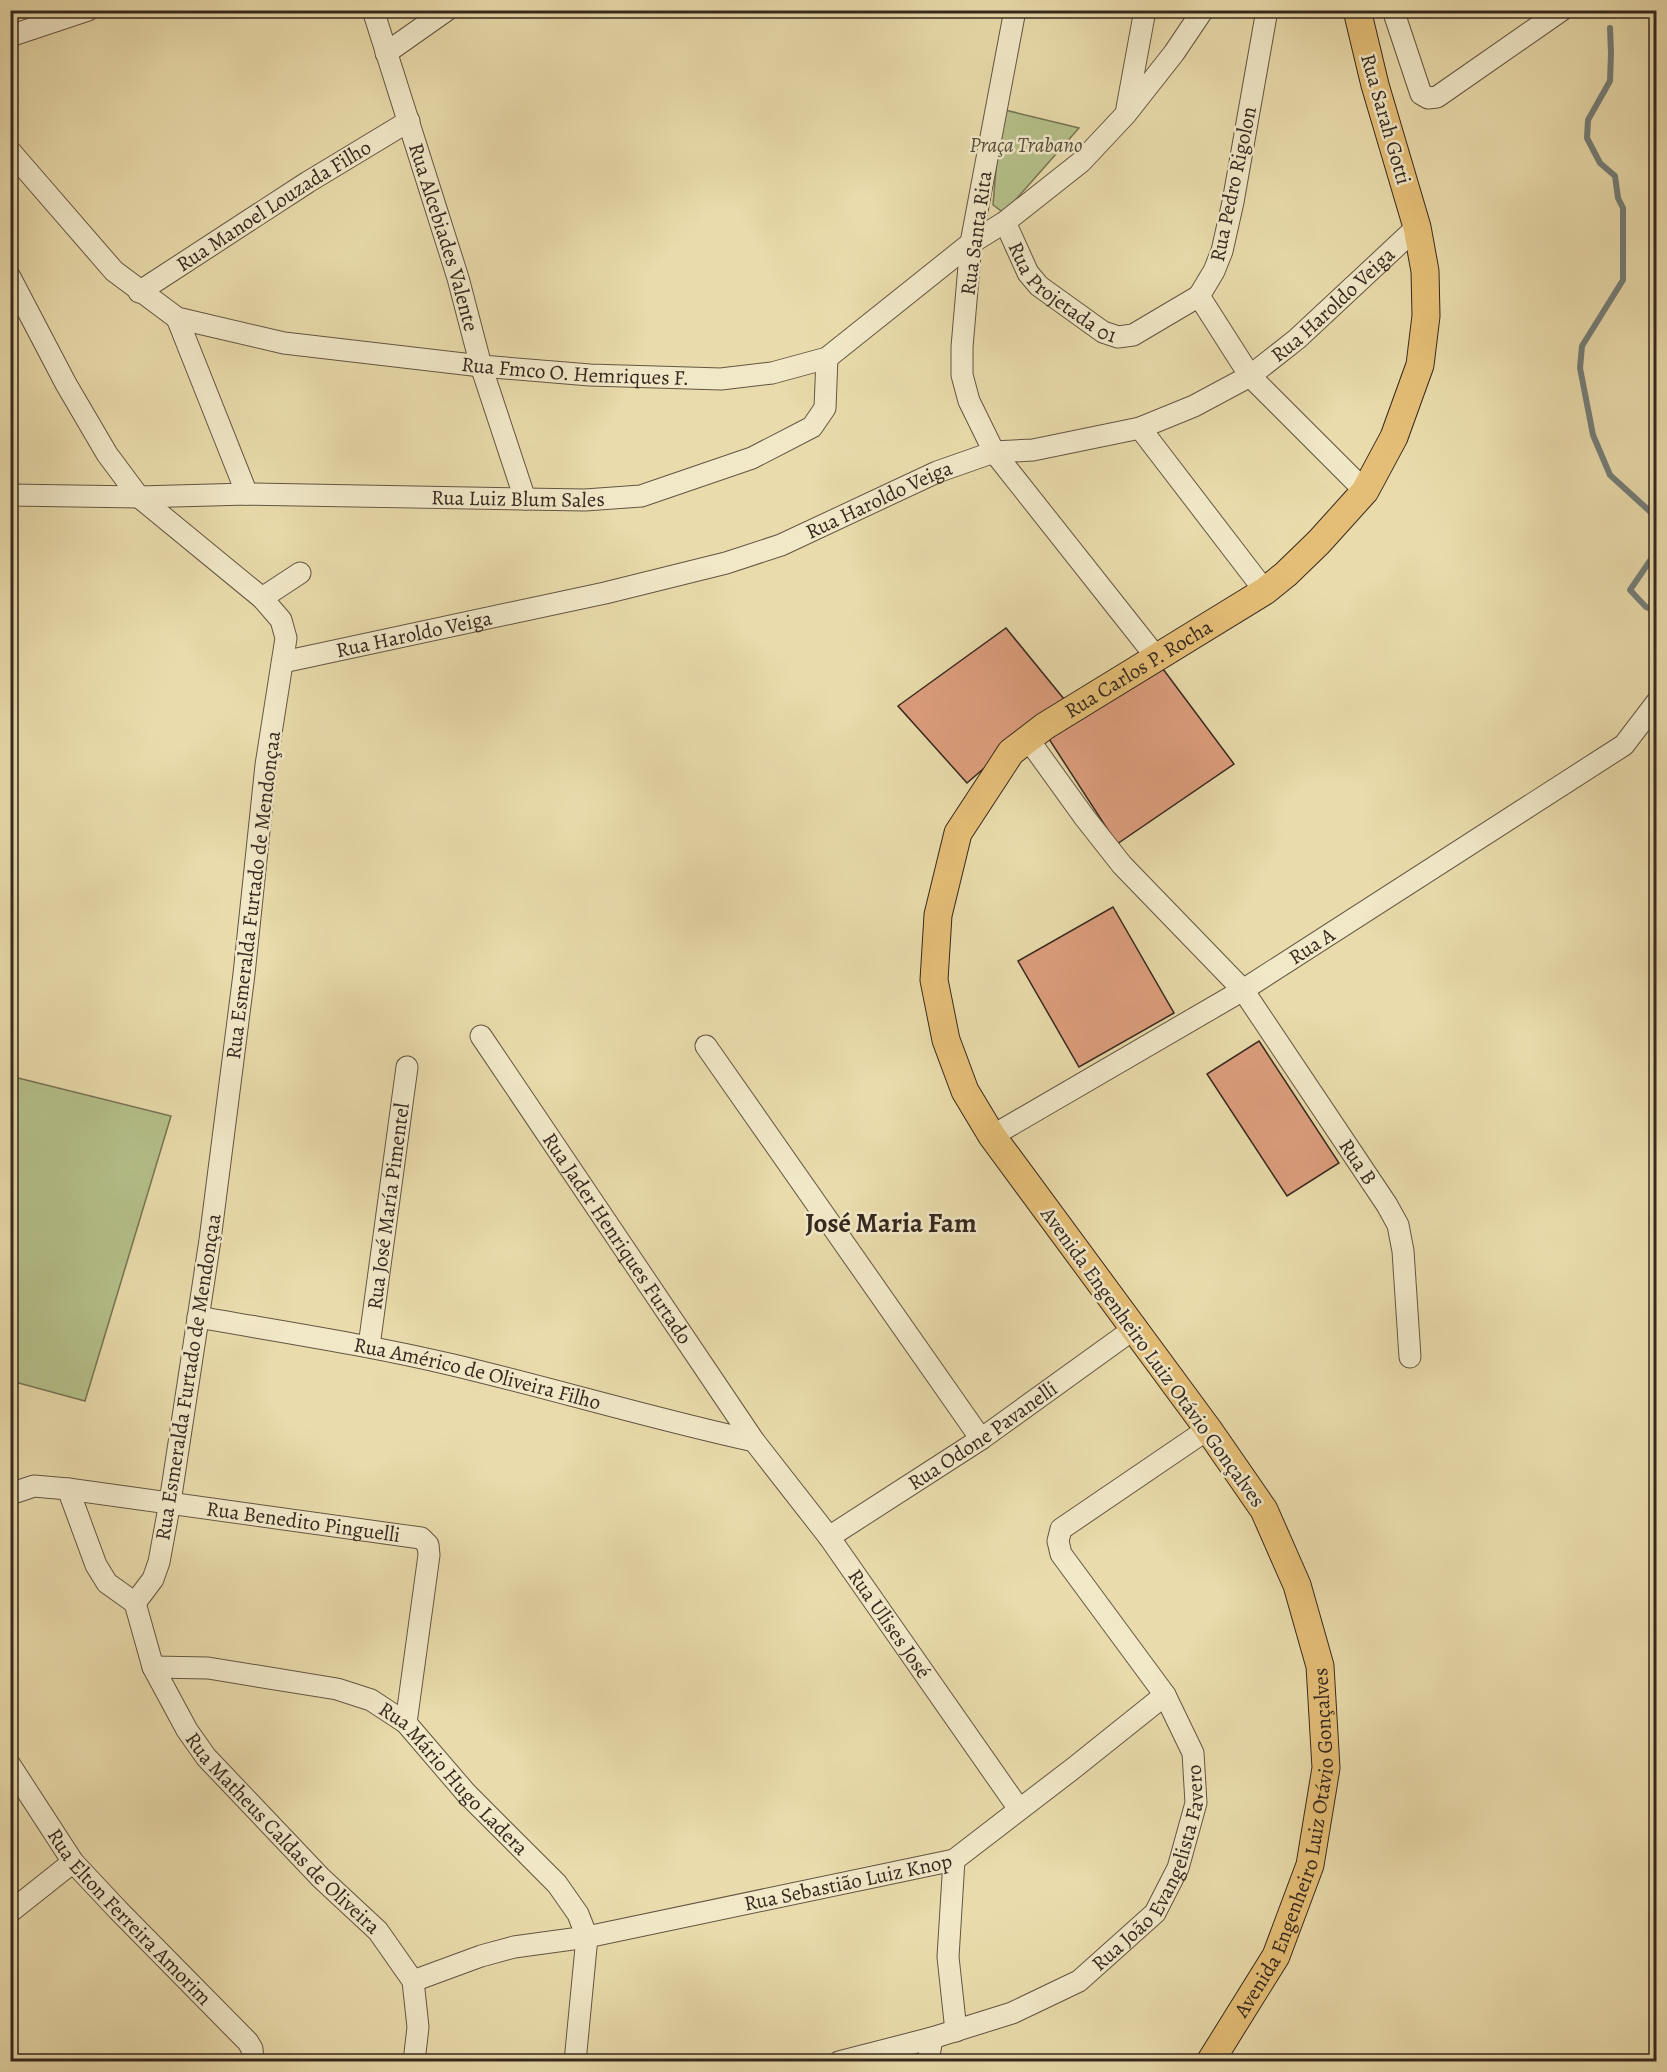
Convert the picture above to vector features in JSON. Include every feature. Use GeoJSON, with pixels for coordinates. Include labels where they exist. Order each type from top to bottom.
{"type":"FeatureCollection","features":[{"type":"Feature","properties":{"kind":"main road","name":"Rua Sarah Gotti"},"geometry":{"type":"LineString","coordinates":[[1357,10],[1375,85],[1417,227]]}},
{"type":"Feature","properties":{"kind":"main road","name":"Rua Carlos P. Rocha"},"geometry":{"type":"LineString","coordinates":[[992,1136],[965,1091],[946,1040],[934,980],[938,915],[958,833],[1011,752],[1045,726],[1265,591],[1319,542],[1365,492],[1394,437],[1420,365],[1426,316],[1425,271],[1417,227]]}},
{"type":"Feature","properties":{"kind":"main road","name":"Avenida Engenheiro Luiz Otávio Gonçalves"},"geometry":{"type":"LineString","coordinates":[[992,1136],[1208,1429],[1264,1510],[1297,1585],[1320,1666],[1326,1768],[1310,1865],[1276,1956],[1210,2061]]}},
{"type":"Feature","properties":{"kind":"street","name":"Rua Alcebiades Valente"},"geometry":{"type":"LineString","coordinates":[[373,10],[458,278],[481,366],[525,499]]}},
{"type":"Feature","properties":{"kind":"street"},"geometry":{"type":"LineString","coordinates":[[386,52],[447,10]]}},
{"type":"Feature","properties":{"kind":"street","name":"Rua Santa Rita"},"geometry":{"type":"LineString","coordinates":[[1015,10],[971,243],[962,347],[962,375],[969,401],[994,452],[1157,658]]}},
{"type":"Feature","properties":{"kind":"street"},"geometry":{"type":"LineString","coordinates":[[1126,114],[1145,10]]}},
{"type":"Feature","properties":{"kind":"street","name":"Rua Fmco O. Hemriques F."},"geometry":{"type":"LineString","coordinates":[[10,151],[114,271],[177,318],[284,343],[481,366],[590,375],[721,379],[772,374],[827,358],[971,243],[1005,222],[1081,162],[1126,114],[1203,10]]}},
{"type":"Feature","properties":{"kind":"street","name":"Rua Pedro Rigolon"},"geometry":{"type":"LineString","coordinates":[[1199,296],[1214,271],[1222,251],[1233,202],[1267,10]]}},
{"type":"Feature","properties":{"kind":"street","name":"Rua Sarah Gotti"},"geometry":{"type":"LineString","coordinates":[[1393,10],[1421,94],[1428,98],[1437,98],[1562,10]]}},
{"type":"Feature","properties":{"kind":"street"},"geometry":{"type":"LineString","coordinates":[[10,36],[85,11]]}},
{"type":"Feature","properties":{"kind":"street","name":"Rua Manoel Louzada Filho"},"geometry":{"type":"LineString","coordinates":[[139,291],[308,182],[409,121]]}},
{"type":"Feature","properties":{"kind":"street","name":"Rua Projetada 01"},"geometry":{"type":"LineString","coordinates":[[1005,222],[1028,273],[1039,286],[1103,333],[1118,337],[1133,335],[1199,296]]}},
{"type":"Feature","properties":{"kind":"street","name":"Rua Haroldo Veiga"},"geometry":{"type":"LineString","coordinates":[[283,662],[605,593],[726,563],[781,545],[937,472],[994,452],[1033,450],[1140,428],[1194,406],[1250,376],[1297,339],[1417,227]]}},
{"type":"Feature","properties":{"kind":"street","name":"Rua Esmeralda Furtado de Mendonçaa"},"geometry":{"type":"LineString","coordinates":[[10,278],[66,384],[107,454],[139,497],[262,598],[281,620],[286,638],[266,765],[244,974],[210,1240],[170,1502],[159,1563],[153,1579],[135,1603]]}},
{"type":"Feature","properties":{"kind":"street"},"geometry":{"type":"LineString","coordinates":[[1199,296],[1250,376],[1365,492]]}},
{"type":"Feature","properties":{"kind":"street"},"geometry":{"type":"LineString","coordinates":[[177,318],[247,494]]}},
{"type":"Feature","properties":{"kind":"street","name":"Rua Luiz Blum Sales"},"geometry":{"type":"LineString","coordinates":[[10,495],[139,497],[247,494],[585,500],[641,496],[752,458],[812,427],[825,408],[827,358]]}},
{"type":"Feature","properties":{"kind":"street"},"geometry":{"type":"LineString","coordinates":[[1140,428],[1265,591]]}},
{"type":"Feature","properties":{"kind":"street"},"geometry":{"type":"LineString","coordinates":[[262,598],[300,573]]}},
{"type":"Feature","properties":{"kind":"street","name":"Rua A"},"geometry":{"type":"LineString","coordinates":[[992,1136],[1243,990],[1624,745],[1656,703]]}},
{"type":"Feature","properties":{"kind":"street","name":"Rua B"},"geometry":{"type":"LineString","coordinates":[[1028,739],[1122,865],[1243,990],[1387,1206],[1398,1225],[1403,1251],[1410,1357]]}},
{"type":"Feature","properties":{"kind":"street","name":"Rua Jader Henriques Furtado"},"geometry":{"type":"LineString","coordinates":[[481,1036],[753,1441]]}},
{"type":"Feature","properties":{"kind":"street"},"geometry":{"type":"LineString","coordinates":[[706,1046],[981,1439]]}},
{"type":"Feature","properties":{"kind":"street","name":"Rua José María Pimentel"},"geometry":{"type":"LineString","coordinates":[[369,1346],[407,1067]]}},
{"type":"Feature","properties":{"kind":"street","name":"Rua Américo de Oliveira Filho"},"geometry":{"type":"LineString","coordinates":[[198,1317],[369,1346],[600,1402],[701,1430],[753,1441]]}},
{"type":"Feature","properties":{"kind":"street","name":"Rua Odone Pavanelli"},"geometry":{"type":"LineString","coordinates":[[829,1537],[981,1439],[1134,1328]]}},
{"type":"Feature","properties":{"kind":"street","name":"Rua João Evangelista Favero"},"geometry":{"type":"LineString","coordinates":[[839,2061],[932,2038],[1012,2013],[1078,1981],[1155,1913],[1178,1868],[1196,1803],[1193,1753],[1165,1695],[1061,1554],[1058,1541],[1061,1529],[1208,1429]]}},
{"type":"Feature","properties":{"kind":"street","name":"Rua Ulises José"},"geometry":{"type":"LineString","coordinates":[[753,1441],[829,1537],[1019,1809]]}},
{"type":"Feature","properties":{"kind":"street"},"geometry":{"type":"LineString","coordinates":[[10,1494],[34,1486],[68,1489],[96,1565],[108,1583],[135,1603]]}},
{"type":"Feature","properties":{"kind":"street","name":"Rua Benedito Pinguelli"},"geometry":{"type":"LineString","coordinates":[[68,1489],[421,1538],[428,1545],[429,1555],[406,1723]]}},
{"type":"Feature","properties":{"kind":"street","name":"Rua Matheus Caldas de Oliveira"},"geometry":{"type":"LineString","coordinates":[[135,1603],[153,1667],[187,1730],[206,1756],[321,1878],[378,1931],[413,1981],[418,2027],[414,2061]]}},
{"type":"Feature","properties":{"kind":"street","name":"Rua Mário Hugo Ladera"},"geometry":{"type":"LineString","coordinates":[[153,1667],[208,1668],[337,1689],[371,1700],[406,1723],[466,1793],[557,1884],[578,1914],[587,1937],[575,2061]]}},
{"type":"Feature","properties":{"kind":"street","name":"Rua Sebastião Luiz Knop"},"geometry":{"type":"LineString","coordinates":[[413,1981],[481,1956],[514,1947],[587,1937],[954,1860],[1076,1767],[1165,1695]]}},
{"type":"Feature","properties":{"kind":"street","name":"Rua Elton Ferreira Amorim"},"geometry":{"type":"LineString","coordinates":[[10,1765],[74,1862],[248,2042],[252,2049],[252,2061]]}},
{"type":"Feature","properties":{"kind":"street"},"geometry":{"type":"LineString","coordinates":[[954,1860],[948,1956],[956,2031]]}},
{"type":"Feature","properties":{"kind":"street"},"geometry":{"type":"LineString","coordinates":[[10,1912],[74,1862]]}},
{"type":"Feature","properties":{"kind":"street"},"geometry":{"type":"LineString","coordinates":[[928,2061],[932,2038]]}},
{"type":"Feature","properties":{"kind":"green space","name":"Praça Trabano"},"geometry":{"type":"Polygon","coordinates":[[[1001,109],[1079,128],[1004,213],[993,205],[1001,109]]]}},
{"type":"Feature","properties":{"kind":"green space"},"geometry":{"type":"Polygon","coordinates":[[[10,1076],[171,1116],[85,1401],[11,1381],[10,1076]]]}},
{"type":"Feature","properties":{"kind":"building"},"geometry":{"type":"Polygon","coordinates":[[[1006,628],[1064,699],[967,783],[898,706],[1006,628]]]}},
{"type":"Feature","properties":{"kind":"building"},"geometry":{"type":"Polygon","coordinates":[[[1163,669],[1234,764],[1117,844],[1049,739],[1163,669]]]}},
{"type":"Feature","properties":{"kind":"building"},"geometry":{"type":"Polygon","coordinates":[[[1113,907],[1174,1013],[1079,1067],[1018,961],[1113,907]]]}},
{"type":"Feature","properties":{"kind":"building"},"geometry":{"type":"Polygon","coordinates":[[[1259,1041],[1339,1163],[1287,1196],[1207,1074],[1259,1041]]]}},
{"type":"Feature","properties":{"kind":"waterway"},"geometry":{"type":"LineString","coordinates":[[1610,28],[1610,81],[1588,120],[1587,138],[1600,163],[1615,176],[1618,198],[1623,208],[1623,280],[1582,346],[1580,368],[1593,435],[1610,475],[1655,516],[1656,521]]}},
{"type":"Feature","properties":{"kind":"waterway"},"geometry":{"type":"LineString","coordinates":[[1656,552],[1630,590],[1646,607],[1656,611]]}},
{"type":"Feature","properties":{"kind":"district","name":"José Maria Fam"},"geometry":{"type":"Point","coordinates":[891,1223]}}]}
